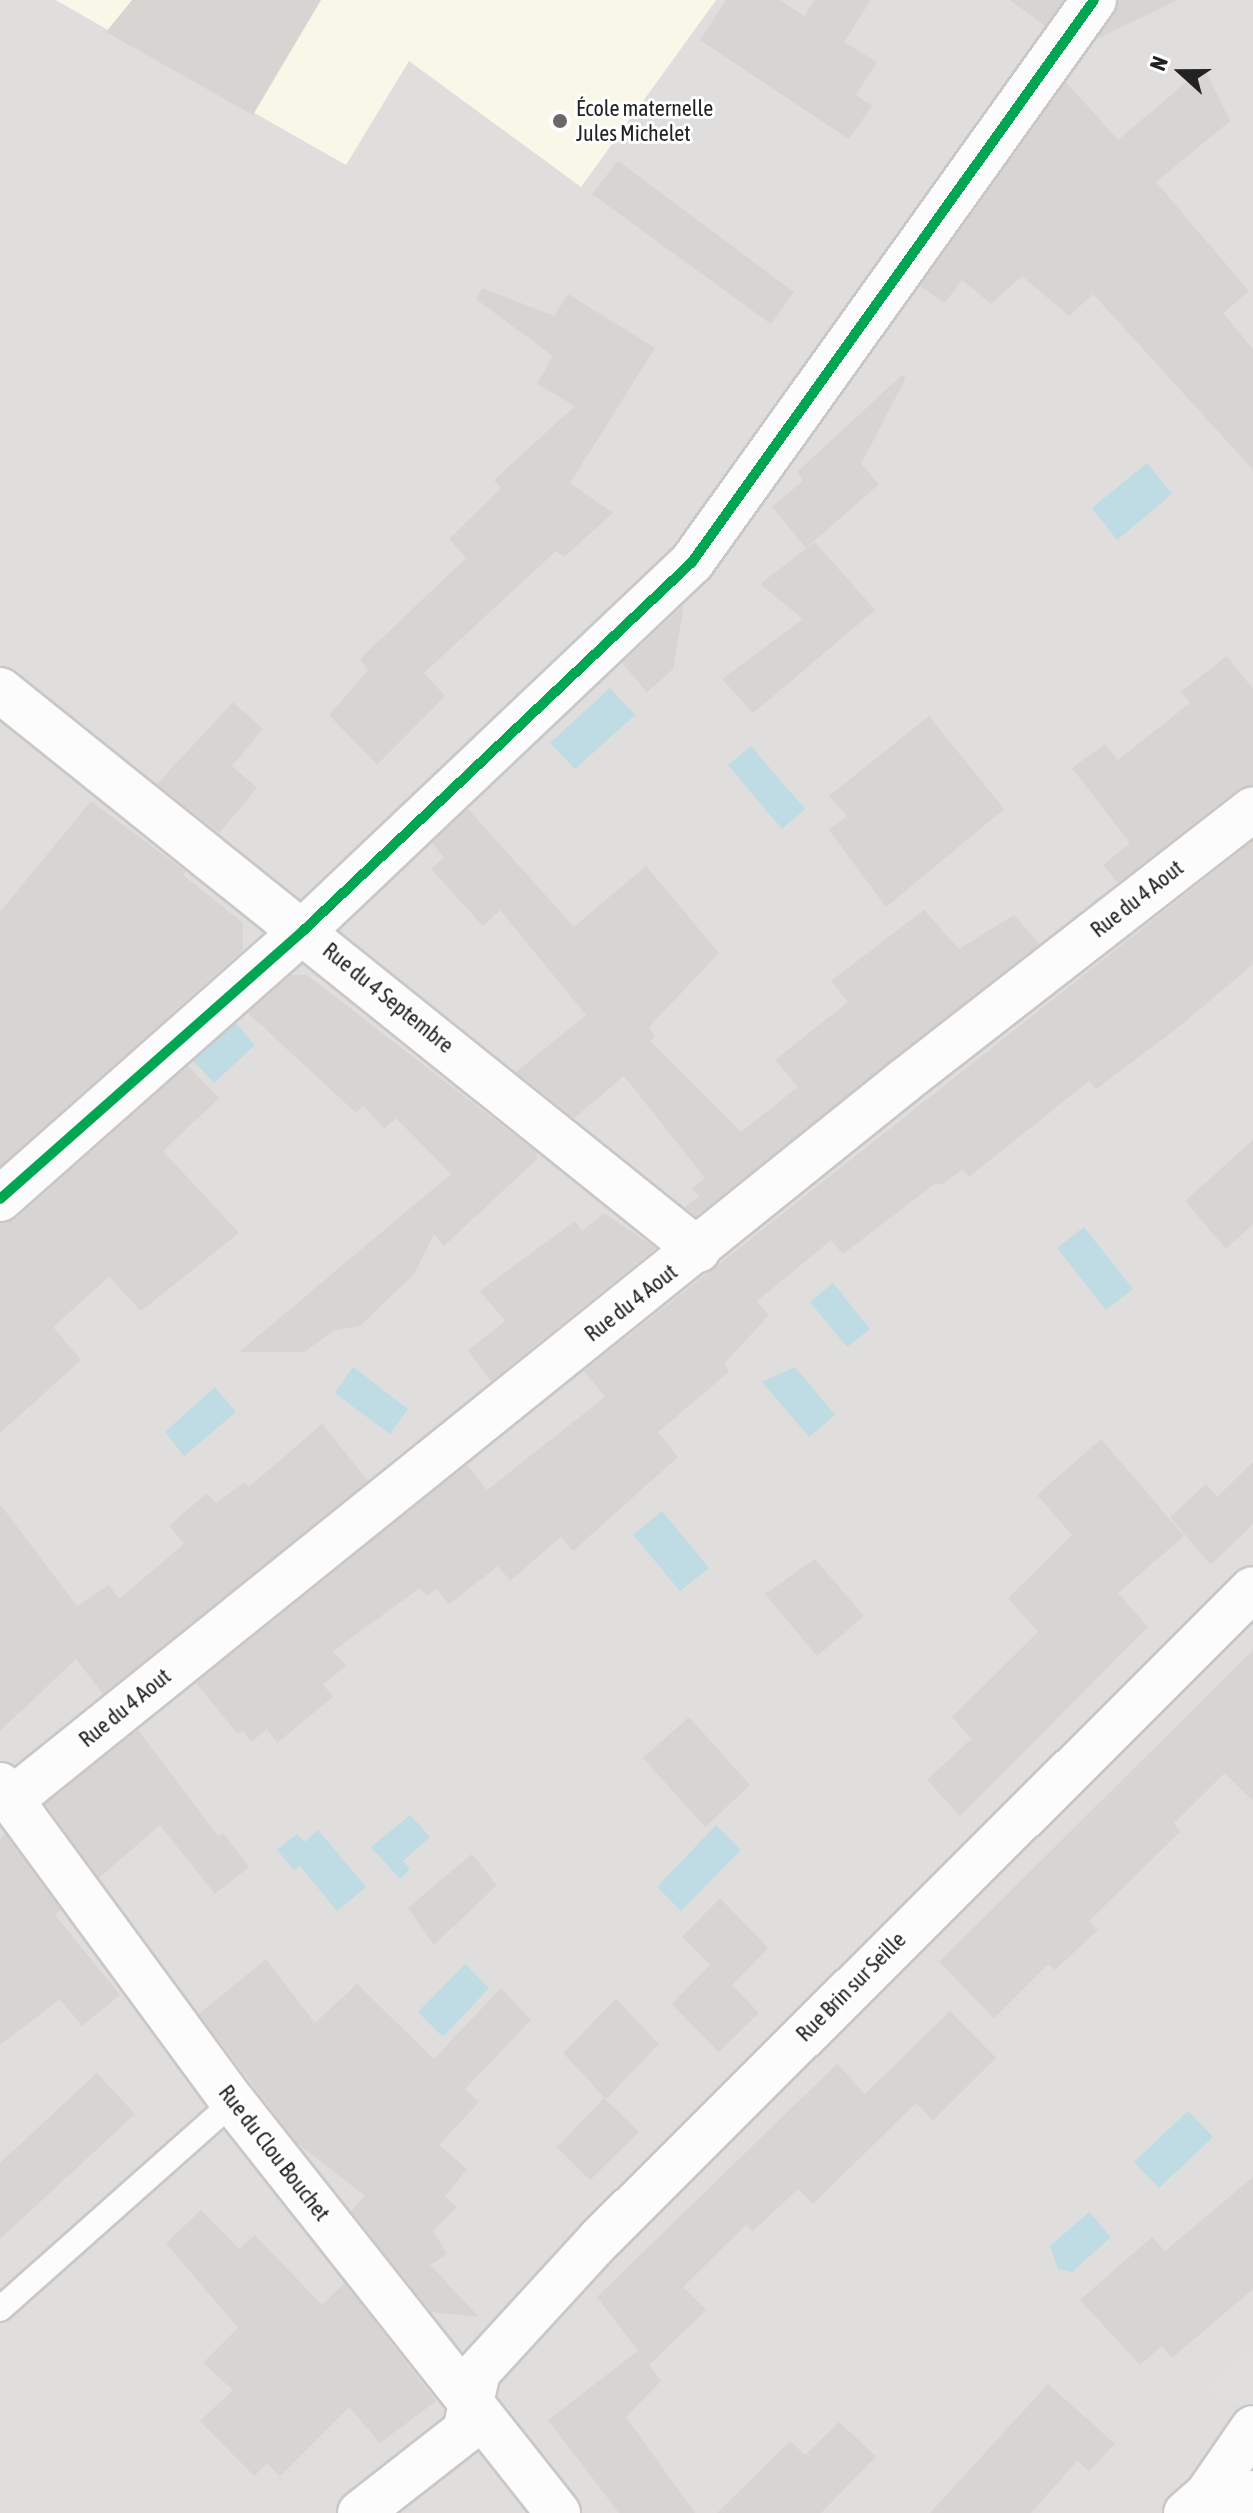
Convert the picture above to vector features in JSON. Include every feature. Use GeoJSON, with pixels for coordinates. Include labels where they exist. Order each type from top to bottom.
{"type":"FeatureCollection","features":[{"type":"Feature","properties":{"kind":"street"},"geometry":{"type":"LineString","coordinates":[[0,1199],[304,930],[692,562],[1094,0]]}},
{"type":"Feature","properties":{"kind":"street","name":"Rue du 4 Septembre"},"geometry":{"type":"LineString","coordinates":[[0,690],[304,930],[698,1250]]}},
{"type":"Feature","properties":{"kind":"street","name":"Rue du 4 Aout"},"geometry":{"type":"LineString","coordinates":[[6,1793],[1253,809]]}},
{"type":"Feature","properties":{"kind":"street","name":"Rue Brin sur Seille"},"geometry":{"type":"LineString","coordinates":[[360,2513],[465,2431],[478,2372],[600,2239],[1253,1589]]}},
{"type":"Feature","properties":{"kind":"street","name":"Rue du Clou Bouchet"},"geometry":{"type":"LineString","coordinates":[[6,1793],[233,2102],[558,2513]]}},
{"type":"Feature","properties":{"kind":"street"},"geometry":{"type":"LineString","coordinates":[[1197,2504],[1253,2428]]}},
{"type":"Feature","properties":{"kind":"street"},"geometry":{"type":"LineString","coordinates":[[1197,2504],[1253,2493]]}},
{"type":"Feature","properties":{"kind":"lane"},"geometry":{"type":"LineString","coordinates":[[0,2309],[233,2102]]}},
{"type":"Feature","properties":{"kind":"shaded area"},"geometry":{"type":"Polygon","coordinates":[[[0,0],[56,0],[190,78],[408,60],[581,186],[716,0],[1253,0],[1253,2513],[0,2513],[0,0]]]}},
{"type":"Feature","properties":{"kind":"shaded area","name":"École maternelle Jules Michelet"},"geometry":{"type":"Polygon","coordinates":[[[56,0],[716,0],[581,187],[409,61],[346,165],[56,0]]]}},
{"type":"Feature","properties":{"kind":"shaded area"},"geometry":{"type":"Polygon","coordinates":[[[1253,2349],[1253,2411],[1206,2390],[1253,2349]]]}},
{"type":"Feature","properties":{"kind":"water"},"geometry":{"type":"Polygon","coordinates":[[[1147,463],[1172,494],[1117,540],[1092,508],[1147,463]]]}},
{"type":"Feature","properties":{"kind":"water"},"geometry":{"type":"Polygon","coordinates":[[[610,688],[635,715],[575,769],[550,743],[610,688]]]}},
{"type":"Feature","properties":{"kind":"water"},"geometry":{"type":"Polygon","coordinates":[[[751,746],[805,809],[782,829],[728,765],[751,746]]]}},
{"type":"Feature","properties":{"kind":"water"},"geometry":{"type":"Polygon","coordinates":[[[235,1022],[255,1045],[214,1083],[193,1060],[235,1022]]]}},
{"type":"Feature","properties":{"kind":"water"},"geometry":{"type":"Polygon","coordinates":[[[1084,1227],[1133,1289],[1106,1310],[1057,1248],[1084,1227]]]}},
{"type":"Feature","properties":{"kind":"water"},"geometry":{"type":"Polygon","coordinates":[[[833,1283],[870,1329],[847,1347],[810,1302],[833,1283]]]}},
{"type":"Feature","properties":{"kind":"water"},"geometry":{"type":"Polygon","coordinates":[[[353,1367],[408,1409],[390,1434],[335,1393],[353,1367]]]}},
{"type":"Feature","properties":{"kind":"water"},"geometry":{"type":"Polygon","coordinates":[[[795,1367],[835,1415],[809,1437],[762,1382],[795,1367]]]}},
{"type":"Feature","properties":{"kind":"water"},"geometry":{"type":"Polygon","coordinates":[[[215,1387],[236,1412],[184,1456],[165,1432],[215,1387]]]}},
{"type":"Feature","properties":{"kind":"water"},"geometry":{"type":"Polygon","coordinates":[[[662,1511],[709,1568],[680,1591],[633,1535],[662,1511]]]}},
{"type":"Feature","properties":{"kind":"water"},"geometry":{"type":"Polygon","coordinates":[[[410,1815],[430,1837],[403,1861],[410,1869],[400,1879],[371,1847],[410,1815]]]}},
{"type":"Feature","properties":{"kind":"water"},"geometry":{"type":"Polygon","coordinates":[[[716,1825],[741,1850],[681,1911],[657,1887],[716,1825]]]}},
{"type":"Feature","properties":{"kind":"water"},"geometry":{"type":"Polygon","coordinates":[[[318,1830],[366,1887],[337,1911],[300,1866],[294,1870],[277,1850],[297,1834],[305,1842],[318,1830]]]}},
{"type":"Feature","properties":{"kind":"water"},"geometry":{"type":"Polygon","coordinates":[[[465,1964],[489,1988],[443,2037],[418,2012],[465,1964]]]}},
{"type":"Feature","properties":{"kind":"water"},"geometry":{"type":"Polygon","coordinates":[[[1188,2111],[1213,2137],[1159,2188],[1134,2162],[1188,2111]]]}},
{"type":"Feature","properties":{"kind":"water"},"geometry":{"type":"Polygon","coordinates":[[[1089,2212],[1111,2237],[1072,2272],[1058,2269],[1050,2246],[1089,2212]]]}},
{"type":"Feature","properties":{"kind":"building"},"geometry":{"type":"Polygon","coordinates":[[[132,0],[321,0],[253,115],[106,32],[132,0]]]}},
{"type":"Feature","properties":{"kind":"building"},"geometry":{"type":"Polygon","coordinates":[[[726,0],[780,0],[804,16],[815,0],[871,0],[844,42],[877,62],[856,95],[872,106],[849,139],[700,40],[726,0]]]}},
{"type":"Feature","properties":{"kind":"building"},"geometry":{"type":"Polygon","coordinates":[[[1010,0],[1063,0],[1045,26],[1010,0]]]}},
{"type":"Feature","properties":{"kind":"building"},"geometry":{"type":"Polygon","coordinates":[[[1119,0],[1177,0],[1097,39],[1119,0]]]}},
{"type":"Feature","properties":{"kind":"building"},"geometry":{"type":"Polygon","coordinates":[[[1204,67],[1230,121],[1156,182],[1249,291],[1223,313],[1253,349],[1253,470],[1093,294],[1069,316],[1022,276],[991,304],[962,280],[945,303],[920,286],[1066,82],[1118,140],[1204,67]]]}},
{"type":"Feature","properties":{"kind":"building"},"geometry":{"type":"Polygon","coordinates":[[[618,161],[794,292],[771,324],[592,194],[618,161]]]}},
{"type":"Feature","properties":{"kind":"building"},"geometry":{"type":"Polygon","coordinates":[[[482,288],[554,316],[568,294],[655,348],[570,483],[613,513],[564,557],[556,551],[424,673],[445,696],[377,765],[329,715],[368,670],[360,659],[466,558],[449,539],[501,488],[494,480],[575,406],[537,384],[553,356],[476,299],[482,288]]]}},
{"type":"Feature","properties":{"kind":"building"},"geometry":{"type":"Polygon","coordinates":[[[902,375],[906,378],[861,464],[879,484],[806,548],[772,507],[803,481],[797,472],[902,375]]]}},
{"type":"Feature","properties":{"kind":"building"},"geometry":{"type":"Polygon","coordinates":[[[815,542],[875,610],[753,713],[722,679],[803,619],[760,584],[815,542]]]}},
{"type":"Feature","properties":{"kind":"building"},"geometry":{"type":"Polygon","coordinates":[[[684,605],[673,669],[647,692],[622,663],[684,605]]]}},
{"type":"Feature","properties":{"kind":"building"},"geometry":{"type":"Polygon","coordinates":[[[1227,656],[1253,689],[1253,785],[1238,789],[1118,883],[1103,865],[1130,843],[1072,768],[1105,744],[1118,760],[1190,703],[1181,692],[1227,656]]]}},
{"type":"Feature","properties":{"kind":"building"},"geometry":{"type":"Polygon","coordinates":[[[233,702],[263,729],[232,766],[257,788],[219,833],[157,784],[233,702]]]}},
{"type":"Feature","properties":{"kind":"building"},"geometry":{"type":"Polygon","coordinates":[[[929,716],[1004,809],[886,907],[829,830],[847,816],[829,796],[929,716]]]}},
{"type":"Feature","properties":{"kind":"building"},"geometry":{"type":"Polygon","coordinates":[[[91,801],[186,872],[183,875],[243,923],[243,950],[0,1166],[0,912],[91,801]]]}},
{"type":"Feature","properties":{"kind":"building"},"geometry":{"type":"Polygon","coordinates":[[[468,809],[574,927],[646,866],[719,953],[649,1027],[655,1036],[650,1041],[741,1132],[798,1087],[775,1060],[848,1002],[831,981],[924,910],[959,949],[1014,915],[1039,944],[696,1216],[685,1207],[699,1197],[692,1188],[705,1178],[624,1076],[574,1118],[516,1072],[586,1015],[500,910],[483,926],[431,869],[444,857],[432,843],[468,809]]]}},
{"type":"Feature","properties":{"kind":"building"},"geometry":{"type":"Polygon","coordinates":[[[1253,841],[1253,964],[1180,1026],[1096,1089],[1089,1081],[969,1177],[963,1169],[942,1185],[936,1183],[843,1254],[831,1240],[757,1301],[769,1315],[724,1364],[729,1372],[658,1432],[678,1457],[573,1551],[561,1537],[510,1581],[498,1566],[449,1604],[436,1589],[427,1596],[420,1588],[333,1651],[346,1666],[323,1684],[333,1697],[277,1743],[267,1729],[251,1742],[243,1731],[237,1733],[196,1683],[467,1465],[487,1490],[605,1397],[584,1371],[1253,841]]]}},
{"type":"Feature","properties":{"kind":"building"},"geometry":{"type":"Polygon","coordinates":[[[291,975],[307,975],[535,1151],[537,1159],[444,1246],[434,1234],[414,1274],[360,1326],[335,1330],[304,1352],[239,1352],[451,1174],[396,1118],[384,1129],[363,1105],[356,1113],[248,1013],[291,975]]]}},
{"type":"Feature","properties":{"kind":"building"},"geometry":{"type":"Polygon","coordinates":[[[188,1066],[219,1098],[163,1151],[239,1233],[141,1311],[109,1277],[53,1327],[81,1360],[0,1433],[0,1223],[17,1218],[188,1066]]]}},
{"type":"Feature","properties":{"kind":"building"},"geometry":{"type":"Polygon","coordinates":[[[1253,1140],[1253,1224],[1226,1249],[1185,1201],[1253,1140]]]}},
{"type":"Feature","properties":{"kind":"building"},"geometry":{"type":"Polygon","coordinates":[[[604,1213],[656,1248],[491,1381],[468,1351],[505,1321],[480,1291],[575,1221],[582,1231],[604,1213]]]}},
{"type":"Feature","properties":{"kind":"building"},"geometry":{"type":"Polygon","coordinates":[[[322,1424],[368,1481],[103,1694],[76,1659],[0,1731],[0,1504],[77,1606],[109,1585],[119,1599],[184,1544],[169,1526],[207,1493],[216,1503],[245,1482],[249,1487],[322,1424]]]}},
{"type":"Feature","properties":{"kind":"building"},"geometry":{"type":"Polygon","coordinates":[[[1101,1439],[1184,1536],[1118,1593],[1148,1627],[960,1816],[927,1780],[971,1739],[952,1717],[1038,1632],[1008,1598],[1072,1535],[1037,1495],[1101,1439]]]}},
{"type":"Feature","properties":{"kind":"building"},"geometry":{"type":"Polygon","coordinates":[[[1253,1462],[1253,1524],[1211,1565],[1170,1517],[1206,1484],[1217,1497],[1253,1462]]]}},
{"type":"Feature","properties":{"kind":"building"},"geometry":{"type":"Polygon","coordinates":[[[815,1559],[864,1616],[817,1656],[765,1594],[815,1559]]]}},
{"type":"Feature","properties":{"kind":"building"},"geometry":{"type":"Polygon","coordinates":[[[1253,1650],[1253,1801],[1225,1773],[1174,1823],[1180,1832],[1089,1921],[1098,1930],[1055,1970],[1048,1964],[994,2018],[939,1962],[1253,1650]]]}},
{"type":"Feature","properties":{"kind":"building"},"geometry":{"type":"Polygon","coordinates":[[[689,1717],[750,1785],[705,1827],[643,1758],[689,1717]]]}},
{"type":"Feature","properties":{"kind":"building"},"geometry":{"type":"Polygon","coordinates":[[[138,1730],[218,1836],[223,1833],[249,1867],[215,1894],[160,1825],[99,1878],[45,1804],[138,1730]]]}},
{"type":"Feature","properties":{"kind":"building"},"geometry":{"type":"Polygon","coordinates":[[[5,1834],[61,1910],[55,1915],[120,1995],[82,2026],[60,1999],[0,2045],[0,1839],[5,1834]]]}},
{"type":"Feature","properties":{"kind":"building"},"geometry":{"type":"Polygon","coordinates":[[[472,1854],[497,1885],[434,1945],[408,1908],[472,1854]]]}},
{"type":"Feature","properties":{"kind":"building"},"geometry":{"type":"Polygon","coordinates":[[[720,1898],[768,1948],[732,1985],[759,2013],[719,2052],[672,2004],[710,1965],[682,1937],[720,1898]]]}},
{"type":"Feature","properties":{"kind":"building"},"geometry":{"type":"Polygon","coordinates":[[[266,1959],[315,2023],[357,1984],[434,2059],[501,1988],[531,2020],[465,2089],[479,2102],[439,2145],[467,2169],[445,2197],[457,2207],[433,2231],[447,2254],[430,2265],[479,2317],[431,2312],[351,2211],[365,2196],[296,2142],[199,2014],[266,1959]]]}},
{"type":"Feature","properties":{"kind":"building"},"geometry":{"type":"Polygon","coordinates":[[[616,1999],[659,2044],[606,2099],[563,2053],[616,1999]]]}},
{"type":"Feature","properties":{"kind":"building"},"geometry":{"type":"Polygon","coordinates":[[[950,2011],[996,2058],[933,2120],[916,2103],[813,2204],[798,2189],[753,2231],[746,2225],[683,2287],[706,2310],[649,2365],[661,2381],[626,2417],[695,2513],[619,2513],[548,2420],[638,2351],[597,2297],[837,2064],[865,2094],[950,2011]]]}},
{"type":"Feature","properties":{"kind":"building"},"geometry":{"type":"Polygon","coordinates":[[[97,2073],[135,2114],[0,2239],[0,2163],[97,2073]]]}},
{"type":"Feature","properties":{"kind":"building"},"geometry":{"type":"Polygon","coordinates":[[[604,2098],[639,2132],[590,2180],[557,2147],[604,2098]]]}},
{"type":"Feature","properties":{"kind":"building"},"geometry":{"type":"Polygon","coordinates":[[[1253,2177],[1253,2289],[1172,2358],[1162,2346],[1140,2365],[1080,2300],[1152,2237],[1165,2251],[1253,2177]]]}},
{"type":"Feature","properties":{"kind":"building"},"geometry":{"type":"Polygon","coordinates":[[[201,2210],[239,2249],[255,2235],[322,2305],[345,2283],[436,2401],[380,2443],[349,2407],[280,2476],[267,2463],[254,2476],[200,2421],[233,2390],[203,2363],[238,2328],[166,2243],[201,2210]]]}},
{"type":"Feature","properties":{"kind":"building"},"geometry":{"type":"Polygon","coordinates":[[[1048,2384],[1115,2444],[1089,2471],[1077,2461],[1031,2513],[930,2513],[1048,2384]]]}},
{"type":"Feature","properties":{"kind":"building"},"geometry":{"type":"Polygon","coordinates":[[[839,2422],[876,2456],[821,2513],[717,2513],[790,2441],[805,2455],[839,2422]]]}},
{"type":"Feature","properties":{"kind":"transit line"},"geometry":{"type":"LineString","coordinates":[[0,1199],[304,930],[692,562],[1094,0]]}},
{"type":"Feature","properties":{"kind":"place","name":"École maternelle Jules Michelet"},"geometry":{"type":"Point","coordinates":[560,121]}}]}
